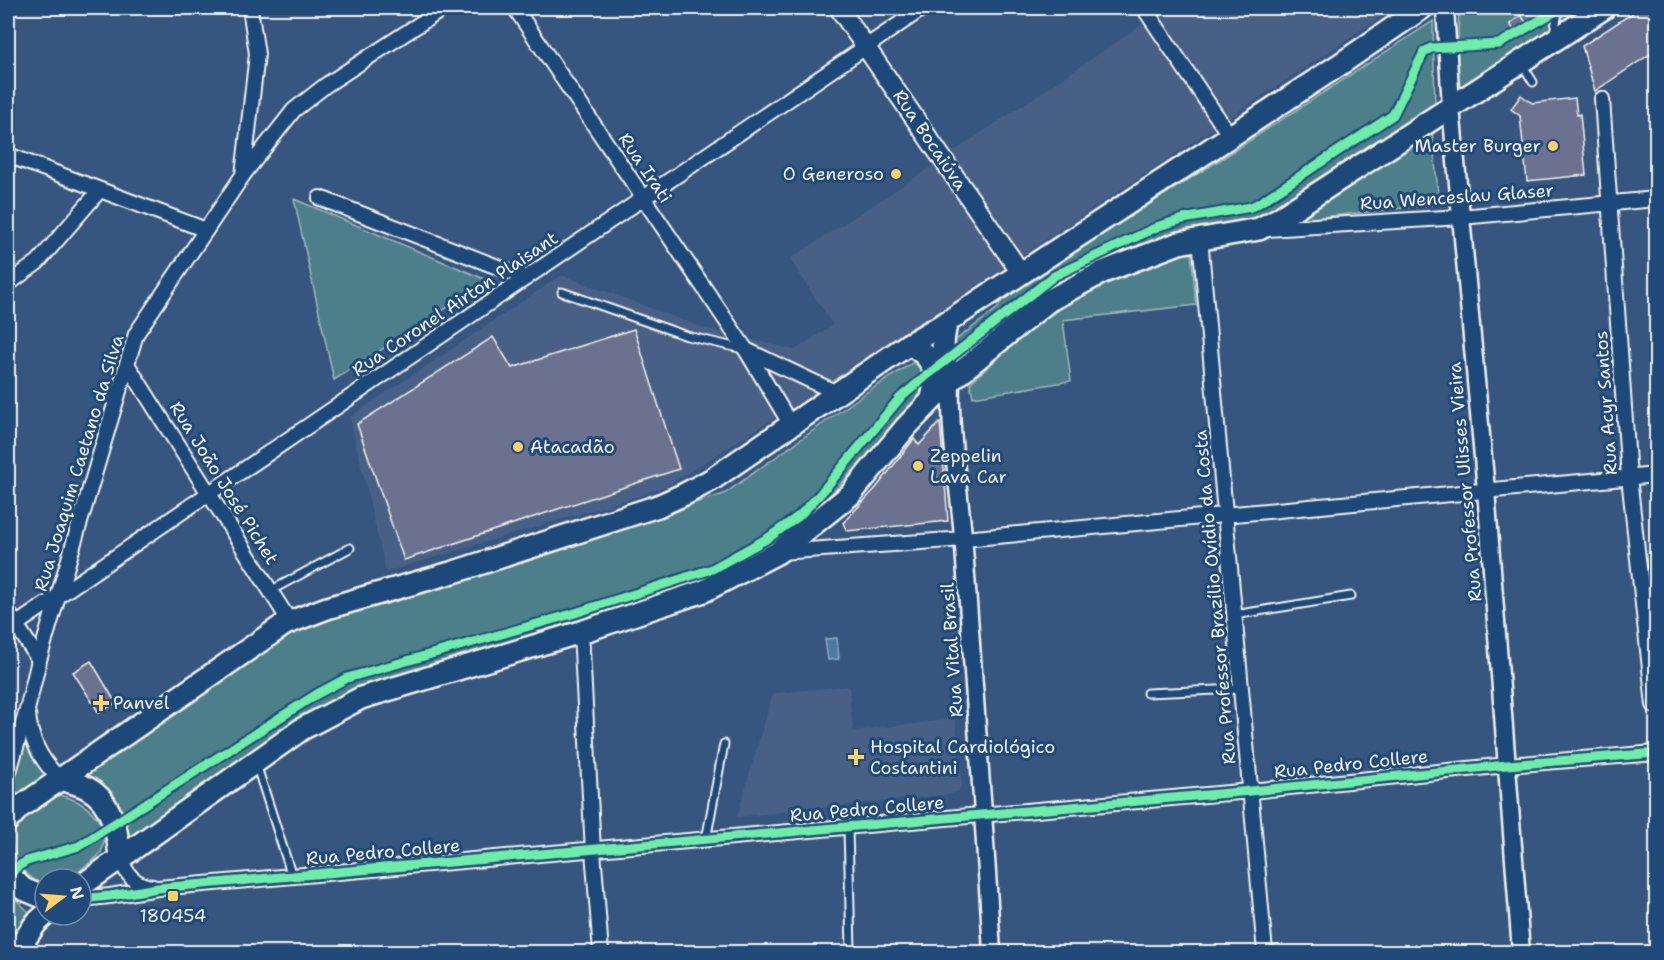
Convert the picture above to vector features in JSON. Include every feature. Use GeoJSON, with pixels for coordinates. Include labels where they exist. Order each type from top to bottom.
{"type":"FeatureCollection","features":[{"type":"Feature","properties":{"kind":"main road","name":"Rua Bocaiúva"},"geometry":{"type":"LineString","coordinates":[[839,8],[1020,273]]}},
{"type":"Feature","properties":{"kind":"main road"},"geometry":{"type":"LineString","coordinates":[[8,820],[21,807],[60,779],[290,622],[327,608],[453,572],[657,506],[711,480],[909,344],[1230,136],[1422,8]]}},
{"type":"Feature","properties":{"kind":"main road"},"geometry":{"type":"LineString","coordinates":[[93,876],[302,729],[367,695],[580,632],[704,591],[777,553],[850,495],[932,398],[951,380],[1048,302],[1103,272],[1179,243],[1259,229],[1357,170],[1604,8]]}},
{"type":"Feature","properties":{"kind":"main road"},"geometry":{"type":"LineString","coordinates":[[946,322],[942,335],[942,349],[951,380]]}},
{"type":"Feature","properties":{"kind":"main road"},"geometry":{"type":"LineString","coordinates":[[909,344],[929,359],[934,370],[936,384],[932,398]]}},
{"type":"Feature","properties":{"kind":"main road"},"geometry":{"type":"LineString","coordinates":[[60,779],[89,788],[103,801],[114,824],[120,857]]}},
{"type":"Feature","properties":{"kind":"main road"},"geometry":{"type":"LineString","coordinates":[[8,874],[23,889],[33,893]]}},
{"type":"Feature","properties":{"kind":"main road"},"geometry":{"type":"LineString","coordinates":[[16,952],[33,927]]}},
{"type":"Feature","properties":{"kind":"street","name":"Rua Joaquim Caetano da Silva"},"geometry":{"type":"LineString","coordinates":[[8,775],[39,660],[136,334],[243,175],[257,54],[250,8]]}},
{"type":"Feature","properties":{"kind":"street"},"geometry":{"type":"LineString","coordinates":[[243,175],[294,110],[326,85],[444,8]]}},
{"type":"Feature","properties":{"kind":"street","name":"Rua Irati"},"geometry":{"type":"LineString","coordinates":[[515,8],[746,350],[791,424]]}},
{"type":"Feature","properties":{"kind":"street","name":"Rua Coronel Airton Plaisant"},"geometry":{"type":"LineString","coordinates":[[12,628],[923,8]]}},
{"type":"Feature","properties":{"kind":"street"},"geometry":{"type":"LineString","coordinates":[[1144,8],[1230,136]]}},
{"type":"Feature","properties":{"kind":"street","name":"Rua Professor Ulisses Vieira"},"geometry":{"type":"LineString","coordinates":[[1445,8],[1451,107],[1486,490],[1521,952]]}},
{"type":"Feature","properties":{"kind":"street","name":"Rua Acyr Santos"},"geometry":{"type":"LineString","coordinates":[[1602,99],[1629,477],[1654,705]]}},
{"type":"Feature","properties":{"kind":"street"},"geometry":{"type":"LineString","coordinates":[[8,155],[206,230]]}},
{"type":"Feature","properties":{"kind":"street"},"geometry":{"type":"LineString","coordinates":[[8,284],[38,262],[100,190]]}},
{"type":"Feature","properties":{"kind":"street"},"geometry":{"type":"LineString","coordinates":[[320,198],[526,278]]}},
{"type":"Feature","properties":{"kind":"street","name":"Rua Wenceslau Glaser"},"geometry":{"type":"LineString","coordinates":[[1259,229],[1461,217],[1656,199]]}},
{"type":"Feature","properties":{"kind":"street","name":"Rua Professor Brazílio Ovídio da Costa"},"geometry":{"type":"LineString","coordinates":[[1200,238],[1265,952]]}},
{"type":"Feature","properties":{"kind":"street"},"geometry":{"type":"LineString","coordinates":[[746,350],[837,393]]}},
{"type":"Feature","properties":{"kind":"street","name":"Rua João José Pichet"},"geometry":{"type":"LineString","coordinates":[[127,364],[290,622]]}},
{"type":"Feature","properties":{"kind":"street","name":"Rua Vital Brasil"},"geometry":{"type":"LineString","coordinates":[[951,380],[950,404],[964,539],[992,952]]}},
{"type":"Feature","properties":{"kind":"street"},"geometry":{"type":"LineString","coordinates":[[777,553],[964,539],[1656,475]]}},
{"type":"Feature","properties":{"kind":"street"},"geometry":{"type":"LineString","coordinates":[[8,612],[12,628],[39,660]]}},
{"type":"Feature","properties":{"kind":"street"},"geometry":{"type":"LineString","coordinates":[[580,632],[601,952]]}},
{"type":"Feature","properties":{"kind":"street","name":"Rua Joaquim Caetano da Silva"},"geometry":{"type":"LineString","coordinates":[[28,706],[29,730],[38,753],[60,779]]}},
{"type":"Feature","properties":{"kind":"street","name":"Rua Pedro Collere"},"geometry":{"type":"LineString","coordinates":[[93,898],[158,888],[593,851],[1656,753]]}},
{"type":"Feature","properties":{"kind":"street","name":"Rua Pedro Collere"},"geometry":{"type":"LineString","coordinates":[[120,857],[125,871],[133,881],[145,887],[158,888]]}},
{"type":"Feature","properties":{"kind":"lane"},"geometry":{"type":"LineString","coordinates":[[1552,42],[1558,8]]}},
{"type":"Feature","properties":{"kind":"lane"},"geometry":{"type":"LineString","coordinates":[[1521,62],[1533,82]]}},
{"type":"Feature","properties":{"kind":"lane"},"geometry":{"type":"LineString","coordinates":[[562,292],[687,336],[746,350]]}},
{"type":"Feature","properties":{"kind":"lane"},"geometry":{"type":"LineString","coordinates":[[270,591],[350,548]]}},
{"type":"Feature","properties":{"kind":"lane"},"geometry":{"type":"LineString","coordinates":[[1234,615],[1351,596]]}},
{"type":"Feature","properties":{"kind":"lane"},"geometry":{"type":"LineString","coordinates":[[1147,693],[1241,689]]}},
{"type":"Feature","properties":{"kind":"lane"},"geometry":{"type":"LineString","coordinates":[[706,840],[724,744]]}},
{"type":"Feature","properties":{"kind":"lane"},"geometry":{"type":"LineString","coordinates":[[256,761],[292,876]]}},
{"type":"Feature","properties":{"kind":"lane"},"geometry":{"type":"LineString","coordinates":[[848,827],[851,952]]}},
{"type":"Feature","properties":{"kind":"shaded area"},"geometry":{"type":"Polygon","coordinates":[[[1167,8],[1394,8],[841,376],[670,484],[642,495],[386,572],[350,417],[562,275],[703,328],[795,350],[833,325],[790,259],[1167,8]]]}},
{"type":"Feature","properties":{"kind":"shaded area"},"geometry":{"type":"Polygon","coordinates":[[[837,638],[839,659],[828,660],[825,639],[837,638]]]}},
{"type":"Feature","properties":{"kind":"shaded area","name":"Hospital Cardiológico Costantini"},"geometry":{"type":"Polygon","coordinates":[[[849,686],[853,731],[955,719],[962,784],[958,791],[951,794],[737,817],[773,693],[849,686]]]}},
{"type":"Feature","properties":{"kind":"green space"},"geometry":{"type":"Polygon","coordinates":[[[1459,8],[1596,8],[1456,100],[1459,8]]]}},
{"type":"Feature","properties":{"kind":"green space"},"geometry":{"type":"Polygon","coordinates":[[[1433,21],[1435,106],[1254,223],[1071,279],[997,328],[956,365],[949,345],[998,308],[1003,296],[1226,156],[1433,21]]]}},
{"type":"Feature","properties":{"kind":"green space"},"geometry":{"type":"Polygon","coordinates":[[[1432,130],[1439,204],[1294,220],[1432,130]]]}},
{"type":"Feature","properties":{"kind":"green space"},"geometry":{"type":"Polygon","coordinates":[[[294,199],[489,281],[334,380],[294,199]]]}},
{"type":"Feature","properties":{"kind":"green space"},"geometry":{"type":"Polygon","coordinates":[[[1191,249],[1196,305],[1063,320],[1071,381],[973,397],[970,383],[1035,325],[1088,291],[1191,249]]]}},
{"type":"Feature","properties":{"kind":"green space"},"geometry":{"type":"Polygon","coordinates":[[[923,356],[932,387],[801,526],[727,569],[566,631],[346,696],[125,840],[79,778],[283,634],[323,616],[724,494],[867,392],[923,356]]]}},
{"type":"Feature","properties":{"kind":"green space"},"geometry":{"type":"Polygon","coordinates":[[[25,733],[34,758],[48,777],[8,806],[8,793],[25,733]]]}},
{"type":"Feature","properties":{"kind":"green space"},"geometry":{"type":"Polygon","coordinates":[[[59,795],[77,801],[92,812],[102,828],[104,837],[103,847],[98,856],[85,867],[33,867],[33,879],[28,875],[17,861],[12,834],[28,814],[59,795]]]}},
{"type":"Feature","properties":{"kind":"green space"},"geometry":{"type":"Polygon","coordinates":[[[8,892],[29,912],[8,945],[8,892]]]}},
{"type":"Feature","properties":{"kind":"building"},"geometry":{"type":"Polygon","coordinates":[[[1640,8],[1656,8],[1656,50],[1595,91],[1582,46],[1640,8]]]}},
{"type":"Feature","properties":{"kind":"building"},"geometry":{"type":"Polygon","coordinates":[[[1521,15],[1528,25],[1516,33],[1510,24],[1521,15]]]}},
{"type":"Feature","properties":{"kind":"building","name":"Master Burger"},"geometry":{"type":"Polygon","coordinates":[[[1521,95],[1532,103],[1575,98],[1577,115],[1580,114],[1586,175],[1527,181],[1520,116],[1511,109],[1521,95]]]}},
{"type":"Feature","properties":{"kind":"building","name":"Atacadão"},"geometry":{"type":"Polygon","coordinates":[[[634,329],[679,469],[404,560],[357,424],[493,337],[512,368],[634,329]]]}},
{"type":"Feature","properties":{"kind":"building","name":"Zeppelin Lava Car"},"geometry":{"type":"Polygon","coordinates":[[[940,422],[948,521],[847,531],[843,523],[876,488],[914,439],[919,445],[940,422]]]}},
{"type":"Feature","properties":{"kind":"building"},"geometry":{"type":"Polygon","coordinates":[[[91,661],[116,703],[99,713],[73,672],[91,661]]]}},
{"type":"Feature","properties":{"kind":"cycle path"},"geometry":{"type":"LineString","coordinates":[[8,877],[17,867],[27,861],[79,846],[317,694],[347,678],[572,614],[712,569],[768,538],[799,516],[821,493],[900,398],[1054,276],[1159,226],[1183,219],[1251,207],[1259,203],[1393,115],[1424,52],[1431,48],[1499,44],[1561,8]]}},
{"type":"Feature","properties":{"kind":"cycle path"},"geometry":{"type":"LineString","coordinates":[[93,898],[158,888],[1656,753]]}},
{"type":"Feature","properties":{"kind":"place","name":"Master Burger"},"geometry":{"type":"Point","coordinates":[1553,146]}},
{"type":"Feature","properties":{"kind":"place","name":"O Generoso"},"geometry":{"type":"Point","coordinates":[896,174]}},
{"type":"Feature","properties":{"kind":"place","name":"Atacadão"},"geometry":{"type":"Point","coordinates":[518,447]}},
{"type":"Feature","properties":{"kind":"place","name":"Zeppelin Lava Car"},"geometry":{"type":"Point","coordinates":[918,466]}},
{"type":"Feature","properties":{"kind":"place","name":"Panvel"},"geometry":{"type":"Point","coordinates":[101,703]}},
{"type":"Feature","properties":{"kind":"place","name":"Hospital Cardiológico Costantini"},"geometry":{"type":"Point","coordinates":[856,757]}},
{"type":"Feature","properties":{"kind":"place","name":"180454"},"geometry":{"type":"Point","coordinates":[173,896]}}]}
